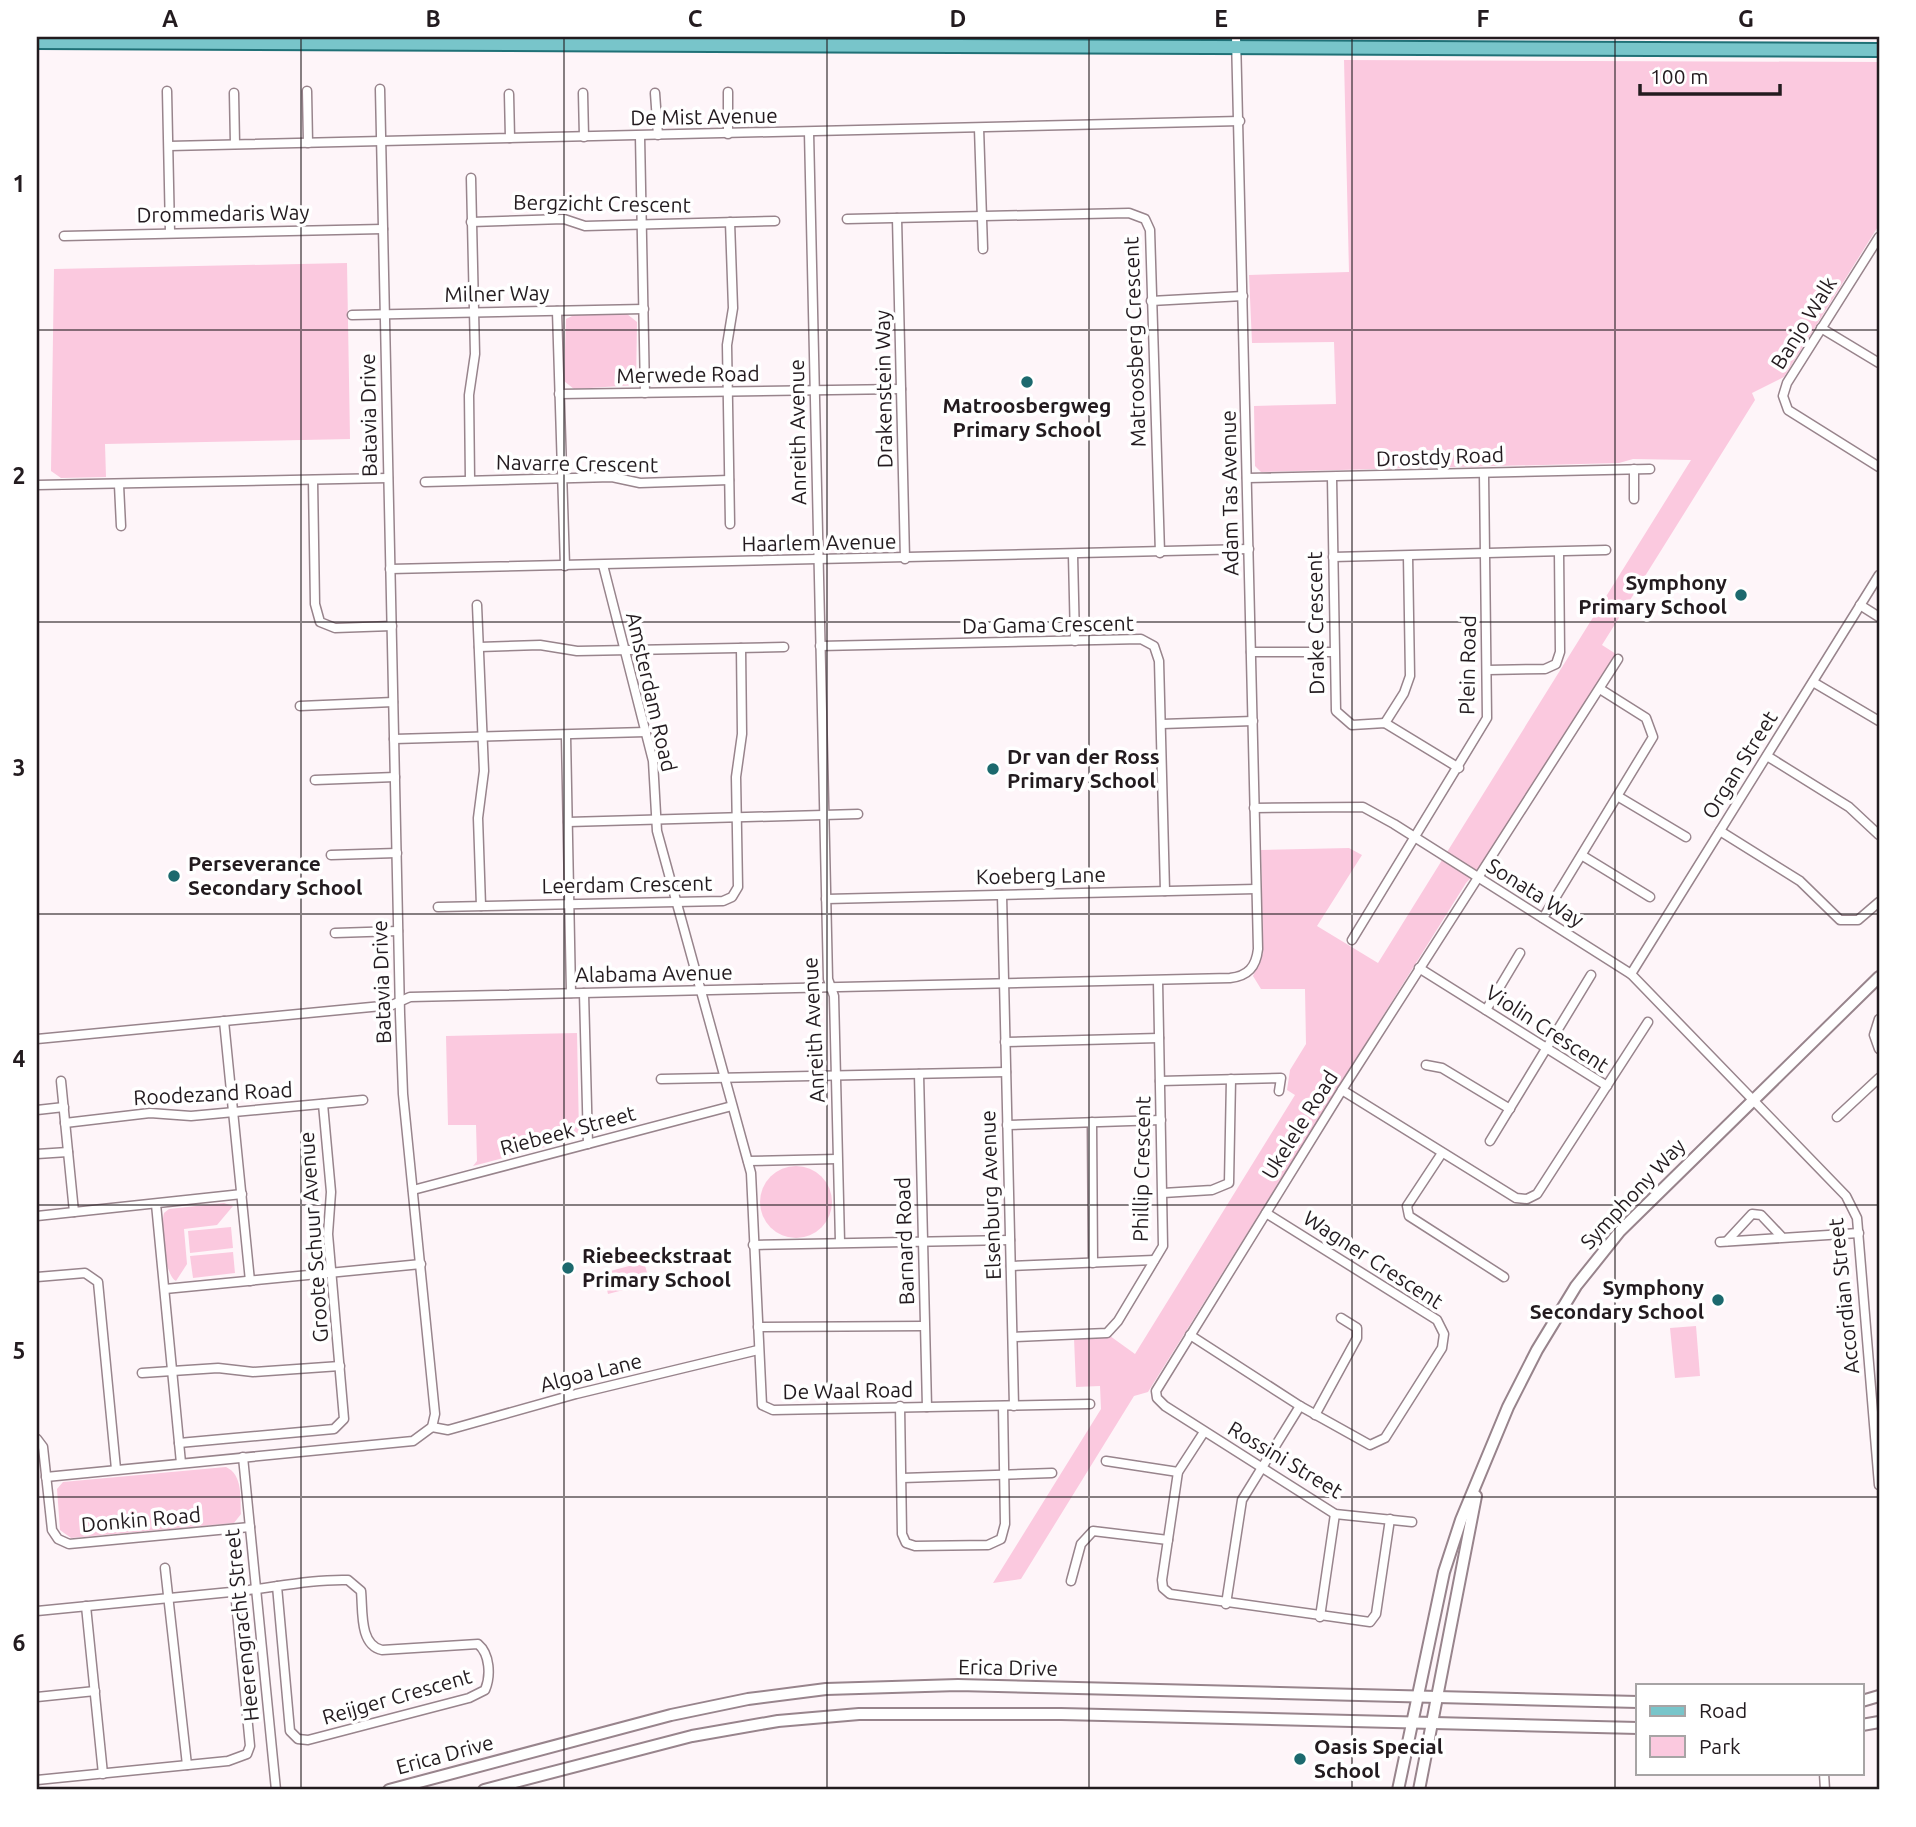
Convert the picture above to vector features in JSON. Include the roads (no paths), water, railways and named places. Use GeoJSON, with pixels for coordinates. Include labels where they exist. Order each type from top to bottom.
{"type":"FeatureCollection","features":[{"type":"Feature","properties":{"kind":"main road"},"geometry":{"type":"LineString","coordinates":[[37,42],[1236,43],[1879,50]]}},
{"type":"Feature","properties":{"kind":"main road","name":"Symphony Way"},"geometry":{"type":"LineString","coordinates":[[1398,1790],[1415,1698],[1444,1572],[1461,1520],[1508,1407],[1537,1350],[1577,1286],[1647,1202],[1879,977]]}},
{"type":"Feature","properties":{"kind":"main road","name":"Symphony Way"},"geometry":{"type":"LineString","coordinates":[[1419,1790],[1478,1483]]}},
{"type":"Feature","properties":{"kind":"main road","name":"Erica Drive"},"geometry":{"type":"LineString","coordinates":[[389,1790],[670,1715],[748,1699],[826,1689],[958,1685],[1636,1702]]}},
{"type":"Feature","properties":{"kind":"main road","name":"Erica Drive"},"geometry":{"type":"LineString","coordinates":[[484,1790],[692,1736],[754,1724],[839,1715],[900,1712],[1061,1714],[1636,1728]]}},
{"type":"Feature","properties":{"kind":"street","name":"Adam Tas Avenue"},"geometry":{"type":"LineString","coordinates":[[1236,43],[1240,121],[1258,949]]}},
{"type":"Feature","properties":{"kind":"street","name":"Batavia Drive"},"geometry":{"type":"LineString","coordinates":[[380,89],[400,1001],[404,1094],[435,1414],[432,1427]]}},
{"type":"Feature","properties":{"kind":"street"},"geometry":{"type":"LineString","coordinates":[[167,91],[170,232]]}},
{"type":"Feature","properties":{"kind":"street"},"geometry":{"type":"LineString","coordinates":[[307,91],[308,143]]}},
{"type":"Feature","properties":{"kind":"street"},"geometry":{"type":"LineString","coordinates":[[728,92],[728,134]]}},
{"type":"Feature","properties":{"kind":"street"},"geometry":{"type":"LineString","coordinates":[[234,93],[235,144]]}},
{"type":"Feature","properties":{"kind":"street"},"geometry":{"type":"LineString","coordinates":[[583,93],[584,137]]}},
{"type":"Feature","properties":{"kind":"street"},"geometry":{"type":"LineString","coordinates":[[655,93],[658,135]]}},
{"type":"Feature","properties":{"kind":"street"},"geometry":{"type":"LineString","coordinates":[[509,94],[510,138]]}},
{"type":"Feature","properties":{"kind":"street","name":"De Mist Avenue"},"geometry":{"type":"LineString","coordinates":[[169,146],[1240,121]]}},
{"type":"Feature","properties":{"kind":"street"},"geometry":{"type":"LineString","coordinates":[[979,128],[983,249]]}},
{"type":"Feature","properties":{"kind":"street","name":"Anreith Avenue"},"geometry":{"type":"LineString","coordinates":[[809,132],[828,979],[834,996],[840,1242]]}},
{"type":"Feature","properties":{"kind":"street"},"geometry":{"type":"LineString","coordinates":[[640,136],[645,393]]}},
{"type":"Feature","properties":{"kind":"street"},"geometry":{"type":"LineString","coordinates":[[470,481],[469,395],[475,364],[471,178]]}},
{"type":"Feature","properties":{"kind":"street","name":"Matroosberg Crescent"},"geometry":{"type":"LineString","coordinates":[[847,219],[1129,213],[1141,216],[1150,230],[1160,553]]}},
{"type":"Feature","properties":{"kind":"street","name":"Drakenstein Way"},"geometry":{"type":"LineString","coordinates":[[897,218],[905,559]]}},
{"type":"Feature","properties":{"kind":"street","name":"Bergzicht Crescent"},"geometry":{"type":"LineString","coordinates":[[471,222],[564,219],[585,226],[775,221]]}},
{"type":"Feature","properties":{"kind":"street"},"geometry":{"type":"LineString","coordinates":[[730,222],[733,308],[727,345],[730,524]]}},
{"type":"Feature","properties":{"kind":"street","name":"Drommedaris Way"},"geometry":{"type":"LineString","coordinates":[[64,236],[383,229]]}},
{"type":"Feature","properties":{"kind":"street","name":"Banjo Walk"},"geometry":{"type":"LineString","coordinates":[[1879,237],[1783,393],[1788,410],[1879,467]]}},
{"type":"Feature","properties":{"kind":"street"},"geometry":{"type":"LineString","coordinates":[[1870,252],[1879,258]]}},
{"type":"Feature","properties":{"kind":"street"},"geometry":{"type":"LineString","coordinates":[[1151,300],[1243,296]]}},
{"type":"Feature","properties":{"kind":"street","name":"Milner Way"},"geometry":{"type":"LineString","coordinates":[[352,315],[644,309]]}},
{"type":"Feature","properties":{"kind":"street"},"geometry":{"type":"LineString","coordinates":[[557,311],[565,566]]}},
{"type":"Feature","properties":{"kind":"street"},"geometry":{"type":"LineString","coordinates":[[1821,328],[1879,363]]}},
{"type":"Feature","properties":{"kind":"street","name":"Merwede Road"},"geometry":{"type":"LineString","coordinates":[[559,394],[901,389]]}},
{"type":"Feature","properties":{"kind":"street","name":"Drostdy Road"},"geometry":{"type":"LineString","coordinates":[[1247,478],[1650,469]]}},
{"type":"Feature","properties":{"kind":"street"},"geometry":{"type":"LineString","coordinates":[[1634,470],[1634,499]]}},
{"type":"Feature","properties":{"kind":"street","name":"Plein Road"},"geometry":{"type":"LineString","coordinates":[[1352,940],[1487,718],[1484,474]]}},
{"type":"Feature","properties":{"kind":"street","name":"Navarre Crescent"},"geometry":{"type":"LineString","coordinates":[[425,482],[612,477],[640,483],[729,480]]}},
{"type":"Feature","properties":{"kind":"street"},"geometry":{"type":"LineString","coordinates":[[37,485],[388,478]]}},
{"type":"Feature","properties":{"kind":"street","name":"Drake Crescent"},"geometry":{"type":"LineString","coordinates":[[1332,478],[1334,704],[1341,717],[1352,725],[1385,723]]}},
{"type":"Feature","properties":{"kind":"street"},"geometry":{"type":"LineString","coordinates":[[313,480],[315,604],[320,622],[335,628],[392,626]]}},
{"type":"Feature","properties":{"kind":"street"},"geometry":{"type":"LineString","coordinates":[[120,485],[121,526]]}},
{"type":"Feature","properties":{"kind":"street","name":"Haarlem Avenue"},"geometry":{"type":"LineString","coordinates":[[390,569],[1249,550]]}},
{"type":"Feature","properties":{"kind":"street"},"geometry":{"type":"LineString","coordinates":[[1333,557],[1606,550]]}},
{"type":"Feature","properties":{"kind":"street"},"geometry":{"type":"LineString","coordinates":[[1488,670],[1545,669],[1556,664],[1560,652],[1559,552]]}},
{"type":"Feature","properties":{"kind":"street"},"geometry":{"type":"LineString","coordinates":[[1073,555],[1075,641]]}},
{"type":"Feature","properties":{"kind":"street"},"geometry":{"type":"LineString","coordinates":[[1408,556],[1410,676],[1404,694],[1385,723],[1459,768]]}},
{"type":"Feature","properties":{"kind":"street","name":"Amsterdam Road"},"geometry":{"type":"LineString","coordinates":[[603,565],[653,761],[655,819],[732,1105]]}},
{"type":"Feature","properties":{"kind":"street","name":"Organ Street"},"geometry":{"type":"LineString","coordinates":[[1631,974],[1879,575]]}},
{"type":"Feature","properties":{"kind":"street"},"geometry":{"type":"LineString","coordinates":[[477,605],[484,786],[478,818],[481,906]]}},
{"type":"Feature","properties":{"kind":"street"},"geometry":{"type":"LineString","coordinates":[[1860,605],[1879,617]]}},
{"type":"Feature","properties":{"kind":"street","name":"Da Gama Crescent"},"geometry":{"type":"LineString","coordinates":[[820,646],[1141,639],[1154,646],[1159,661],[1165,891]]}},
{"type":"Feature","properties":{"kind":"street"},"geometry":{"type":"LineString","coordinates":[[479,647],[540,645],[568,651],[784,647]]}},
{"type":"Feature","properties":{"kind":"street","name":"Leerdam Crescent"},"geometry":{"type":"LineString","coordinates":[[438,907],[726,900],[735,895],[738,887],[736,767],[742,734],[741,648]]}},
{"type":"Feature","properties":{"kind":"street"},"geometry":{"type":"LineString","coordinates":[[1251,652],[1333,652]]}},
{"type":"Feature","properties":{"kind":"street","name":"Ukelele Road"},"geometry":{"type":"LineString","coordinates":[[1156,1393],[1342,1090],[1618,659]]}},
{"type":"Feature","properties":{"kind":"street"},"geometry":{"type":"LineString","coordinates":[[1812,682],[1879,721]]}},
{"type":"Feature","properties":{"kind":"street"},"geometry":{"type":"LineString","coordinates":[[1543,918],[1619,797],[1653,737],[1653,730],[1646,718],[1600,689]]}},
{"type":"Feature","properties":{"kind":"street"},"geometry":{"type":"LineString","coordinates":[[300,706],[393,702]]}},
{"type":"Feature","properties":{"kind":"street"},"geometry":{"type":"LineString","coordinates":[[1161,724],[1252,721]]}},
{"type":"Feature","properties":{"kind":"street"},"geometry":{"type":"LineString","coordinates":[[394,739],[646,732]]}},
{"type":"Feature","properties":{"kind":"street"},"geometry":{"type":"LineString","coordinates":[[566,736],[572,993]]}},
{"type":"Feature","properties":{"kind":"street"},"geometry":{"type":"LineString","coordinates":[[1767,756],[1849,807],[1879,835]]}},
{"type":"Feature","properties":{"kind":"street"},"geometry":{"type":"LineString","coordinates":[[315,780],[395,777]]}},
{"type":"Feature","properties":{"kind":"street"},"geometry":{"type":"LineString","coordinates":[[1619,797],[1686,837]]}},
{"type":"Feature","properties":{"kind":"street","name":"Sonata Way"},"geometry":{"type":"LineString","coordinates":[[1254,808],[1363,807],[1414,836],[1631,974],[1754,1100]]}},
{"type":"Feature","properties":{"kind":"street"},"geometry":{"type":"LineString","coordinates":[[568,822],[858,814]]}},
{"type":"Feature","properties":{"kind":"street"},"geometry":{"type":"LineString","coordinates":[[1720,831],[1800,881],[1840,920],[1858,920],[1879,902]]}},
{"type":"Feature","properties":{"kind":"street"},"geometry":{"type":"LineString","coordinates":[[331,855],[397,853]]}},
{"type":"Feature","properties":{"kind":"street"},"geometry":{"type":"LineString","coordinates":[[1583,856],[1650,897]]}},
{"type":"Feature","properties":{"kind":"street","name":"Koeberg Lane"},"geometry":{"type":"LineString","coordinates":[[826,899],[1256,889]]}},
{"type":"Feature","properties":{"kind":"street","name":"Elsenburg Avenue"},"geometry":{"type":"LineString","coordinates":[[1002,895],[1014,1406]]}},
{"type":"Feature","properties":{"kind":"street"},"geometry":{"type":"LineString","coordinates":[[335,933],[398,931]]}},
{"type":"Feature","properties":{"kind":"street","name":"Alabama Avenue"},"geometry":{"type":"LineString","coordinates":[[37,1039],[391,1005],[410,996],[1158,981],[1241,977],[1250,971],[1256,961],[1258,949]]}},
{"type":"Feature","properties":{"kind":"street"},"geometry":{"type":"LineString","coordinates":[[1486,1010],[1520,953]]}},
{"type":"Feature","properties":{"kind":"street","name":"Violin Crescent"},"geometry":{"type":"LineString","coordinates":[[1342,1090],[1516,1198],[1527,1199],[1537,1194],[1606,1086],[1419,968]]}},
{"type":"Feature","properties":{"kind":"street"},"geometry":{"type":"LineString","coordinates":[[1490,1141],[1591,975]]}},
{"type":"Feature","properties":{"kind":"street","name":"Phillip Crescent"},"geometry":{"type":"LineString","coordinates":[[1013,1337],[1107,1333],[1163,1246],[1158,981]]}},
{"type":"Feature","properties":{"kind":"street"},"geometry":{"type":"LineString","coordinates":[[584,993],[588,1144]]}},
{"type":"Feature","properties":{"kind":"street"},"geometry":{"type":"LineString","coordinates":[[1879,1019],[1874,1035],[1879,1049]]}},
{"type":"Feature","properties":{"kind":"street"},"geometry":{"type":"LineString","coordinates":[[224,1021],[250,1281]]}},
{"type":"Feature","properties":{"kind":"street"},"geometry":{"type":"LineString","coordinates":[[1606,1086],[1648,1022]]}},
{"type":"Feature","properties":{"kind":"street"},"geometry":{"type":"LineString","coordinates":[[1005,1042],[1159,1038]]}},
{"type":"Feature","properties":{"kind":"street"},"geometry":{"type":"LineString","coordinates":[[1426,1065],[1442,1068],[1510,1109]]}},
{"type":"Feature","properties":{"kind":"street"},"geometry":{"type":"LineString","coordinates":[[661,1079],[1006,1072]]}},
{"type":"Feature","properties":{"kind":"street","name":"Barnard Road"},"geometry":{"type":"LineString","coordinates":[[919,1074],[927,1408]]}},
{"type":"Feature","properties":{"kind":"street"},"geometry":{"type":"LineString","coordinates":[[1160,1081],[1280,1078],[1279,1091]]}},
{"type":"Feature","properties":{"kind":"street"},"geometry":{"type":"LineString","coordinates":[[1837,1117],[1879,1078]]}},
{"type":"Feature","properties":{"kind":"street"},"geometry":{"type":"LineString","coordinates":[[1163,1193],[1212,1190],[1229,1183],[1231,1079]]}},
{"type":"Feature","properties":{"kind":"street"},"geometry":{"type":"LineString","coordinates":[[61,1081],[74,1212]]}},
{"type":"Feature","properties":{"kind":"street","name":"Roodezand Road"},"geometry":{"type":"LineString","coordinates":[[65,1123],[150,1114],[181,1117],[234,1113],[363,1100]]}},
{"type":"Feature","properties":{"kind":"street","name":"Accordian Street"},"geometry":{"type":"LineString","coordinates":[[1754,1100],[1850,1201],[1856,1212],[1879,1485]]}},
{"type":"Feature","properties":{"kind":"street","name":"Groote Schuur Avenue"},"geometry":{"type":"LineString","coordinates":[[179,1443],[334,1429],[341,1425],[345,1410],[327,1223],[331,1192],[323,1104]]}},
{"type":"Feature","properties":{"kind":"street","name":"Riebeek Street"},"geometry":{"type":"LineString","coordinates":[[413,1190],[732,1105]]}},
{"type":"Feature","properties":{"kind":"street","name":"De Waal Road"},"geometry":{"type":"LineString","coordinates":[[732,1105],[753,1183],[760,1400],[768,1410],[1090,1404]]}},
{"type":"Feature","properties":{"kind":"street"},"geometry":{"type":"LineString","coordinates":[[37,1110],[64,1107]]}},
{"type":"Feature","properties":{"kind":"street"},"geometry":{"type":"LineString","coordinates":[[1007,1125],[1161,1120]]}},
{"type":"Feature","properties":{"kind":"street"},"geometry":{"type":"LineString","coordinates":[[1092,1122],[1093,1263]]}},
{"type":"Feature","properties":{"kind":"street"},"geometry":{"type":"LineString","coordinates":[[37,1154],[68,1152]]}},
{"type":"Feature","properties":{"kind":"street"},"geometry":{"type":"LineString","coordinates":[[1442,1153],[1407,1206],[1409,1216],[1504,1277]]}},
{"type":"Feature","properties":{"kind":"street"},"geometry":{"type":"LineString","coordinates":[[748,1161],[838,1159]]}},
{"type":"Feature","properties":{"kind":"street"},"geometry":{"type":"LineString","coordinates":[[37,1216],[242,1194]]}},
{"type":"Feature","properties":{"kind":"street"},"geometry":{"type":"LineString","coordinates":[[156,1203],[181,1463]]}},
{"type":"Feature","properties":{"kind":"street","name":"Wagner Crescent"},"geometry":{"type":"LineString","coordinates":[[1190,1335],[1363,1444],[1382,1441],[1442,1348],[1444,1334],[1437,1320],[1266,1213]]}},
{"type":"Feature","properties":{"kind":"street"},"geometry":{"type":"LineString","coordinates":[[1781,1236],[1761,1215],[1752,1214],[1724,1242],[1781,1236],[1858,1233]]}},
{"type":"Feature","properties":{"kind":"street"},"geometry":{"type":"LineString","coordinates":[[753,1245],[1010,1240]]}},
{"type":"Feature","properties":{"kind":"street"},"geometry":{"type":"LineString","coordinates":[[1011,1266],[1154,1260]]}},
{"type":"Feature","properties":{"kind":"street"},"geometry":{"type":"LineString","coordinates":[[164,1289],[421,1264]]}},
{"type":"Feature","properties":{"kind":"street"},"geometry":{"type":"LineString","coordinates":[[37,1277],[85,1273],[98,1282],[116,1469]]}},
{"type":"Feature","properties":{"kind":"street"},"geometry":{"type":"LineString","coordinates":[[1315,1415],[1357,1338],[1357,1328],[1341,1318]]}},
{"type":"Feature","properties":{"kind":"street"},"geometry":{"type":"LineString","coordinates":[[758,1327],[924,1325]]}},
{"type":"Feature","properties":{"kind":"street"},"geometry":{"type":"LineString","coordinates":[[1868,1348],[1879,1347]]}},
{"type":"Feature","properties":{"kind":"street","name":"Algoa Lane"},"geometry":{"type":"LineString","coordinates":[[432,1427],[448,1430],[576,1394],[758,1350]]}},
{"type":"Feature","properties":{"kind":"street"},"geometry":{"type":"LineString","coordinates":[[142,1373],[218,1368],[253,1372],[340,1366]]}},
{"type":"Feature","properties":{"kind":"street","name":"Rossini Street"},"geometry":{"type":"LineString","coordinates":[[1156,1393],[1166,1406],[1204,1432],[1335,1514],[1412,1522]]}},
{"type":"Feature","properties":{"kind":"street"},"geometry":{"type":"LineString","coordinates":[[900,1406],[902,1537],[909,1545],[988,1545],[1001,1539],[1005,1532],[1003,1406]]}},
{"type":"Feature","properties":{"kind":"street"},"geometry":{"type":"LineString","coordinates":[[1226,1604],[1241,1500],[1300,1406]]}},
{"type":"Feature","properties":{"kind":"street"},"geometry":{"type":"LineString","coordinates":[[46,1476],[414,1441],[432,1427]]}},
{"type":"Feature","properties":{"kind":"street"},"geometry":{"type":"LineString","coordinates":[[1204,1432],[1178,1472],[1162,1580],[1165,1592],[1226,1604],[1365,1623],[1373,1619],[1390,1520]]}},
{"type":"Feature","properties":{"kind":"street","name":"Donkin Road"},"geometry":{"type":"LineString","coordinates":[[37,1438],[43,1447],[52,1530],[58,1539],[69,1544],[250,1527]]}},
{"type":"Feature","properties":{"kind":"street","name":"Heerengracht Street"},"geometry":{"type":"LineString","coordinates":[[243,1457],[276,1790]]}},
{"type":"Feature","properties":{"kind":"street"},"geometry":{"type":"LineString","coordinates":[[1105,1461],[1178,1472]]}},
{"type":"Feature","properties":{"kind":"street"},"geometry":{"type":"LineString","coordinates":[[902,1478],[1052,1474]]}},
{"type":"Feature","properties":{"kind":"street"},"geometry":{"type":"LineString","coordinates":[[1320,1617],[1335,1514]]}},
{"type":"Feature","properties":{"kind":"street"},"geometry":{"type":"LineString","coordinates":[[1072,1581],[1081,1544],[1093,1531],[1168,1539]]}},
{"type":"Feature","properties":{"kind":"street"},"geometry":{"type":"LineString","coordinates":[[165,1569],[187,1765]]}},
{"type":"Feature","properties":{"kind":"street","name":"Reijger Crescent"},"geometry":{"type":"LineString","coordinates":[[345,1580],[355,1583],[361,1591],[366,1637],[378,1650],[478,1644],[486,1656],[489,1676],[485,1690],[469,1698],[308,1740],[298,1739],[290,1731],[277,1586],[345,1580]]}},
{"type":"Feature","properties":{"kind":"street"},"geometry":{"type":"LineString","coordinates":[[37,1611],[277,1586]]}},
{"type":"Feature","properties":{"kind":"street"},"geometry":{"type":"LineString","coordinates":[[37,1780],[242,1758],[249,1750],[235,1591]]}},
{"type":"Feature","properties":{"kind":"street"},"geometry":{"type":"LineString","coordinates":[[86,1606],[103,1773]]}},
{"type":"Feature","properties":{"kind":"street"},"geometry":{"type":"LineString","coordinates":[[37,1697],[95,1691]]}},
{"type":"Feature","properties":{"kind":"place","name":"Matroosbergweg Primary School"},"geometry":{"type":"Point","coordinates":[1027,382]}},
{"type":"Feature","properties":{"kind":"place","name":"Symphony Primary School"},"geometry":{"type":"Point","coordinates":[1741,595]}},
{"type":"Feature","properties":{"kind":"place","name":"Dr van der Ross Primary School"},"geometry":{"type":"Point","coordinates":[993,769]}},
{"type":"Feature","properties":{"kind":"place","name":"Perseverance Secondary School"},"geometry":{"type":"Point","coordinates":[174,876]}},
{"type":"Feature","properties":{"kind":"place","name":"Riebeeckstraat Primary School"},"geometry":{"type":"Point","coordinates":[568,1268]}},
{"type":"Feature","properties":{"kind":"place","name":"Symphony Secondary School"},"geometry":{"type":"Point","coordinates":[1718,1300]}},
{"type":"Feature","properties":{"kind":"place","name":"Oasis Special School"},"geometry":{"type":"Point","coordinates":[1300,1759]}}]}
